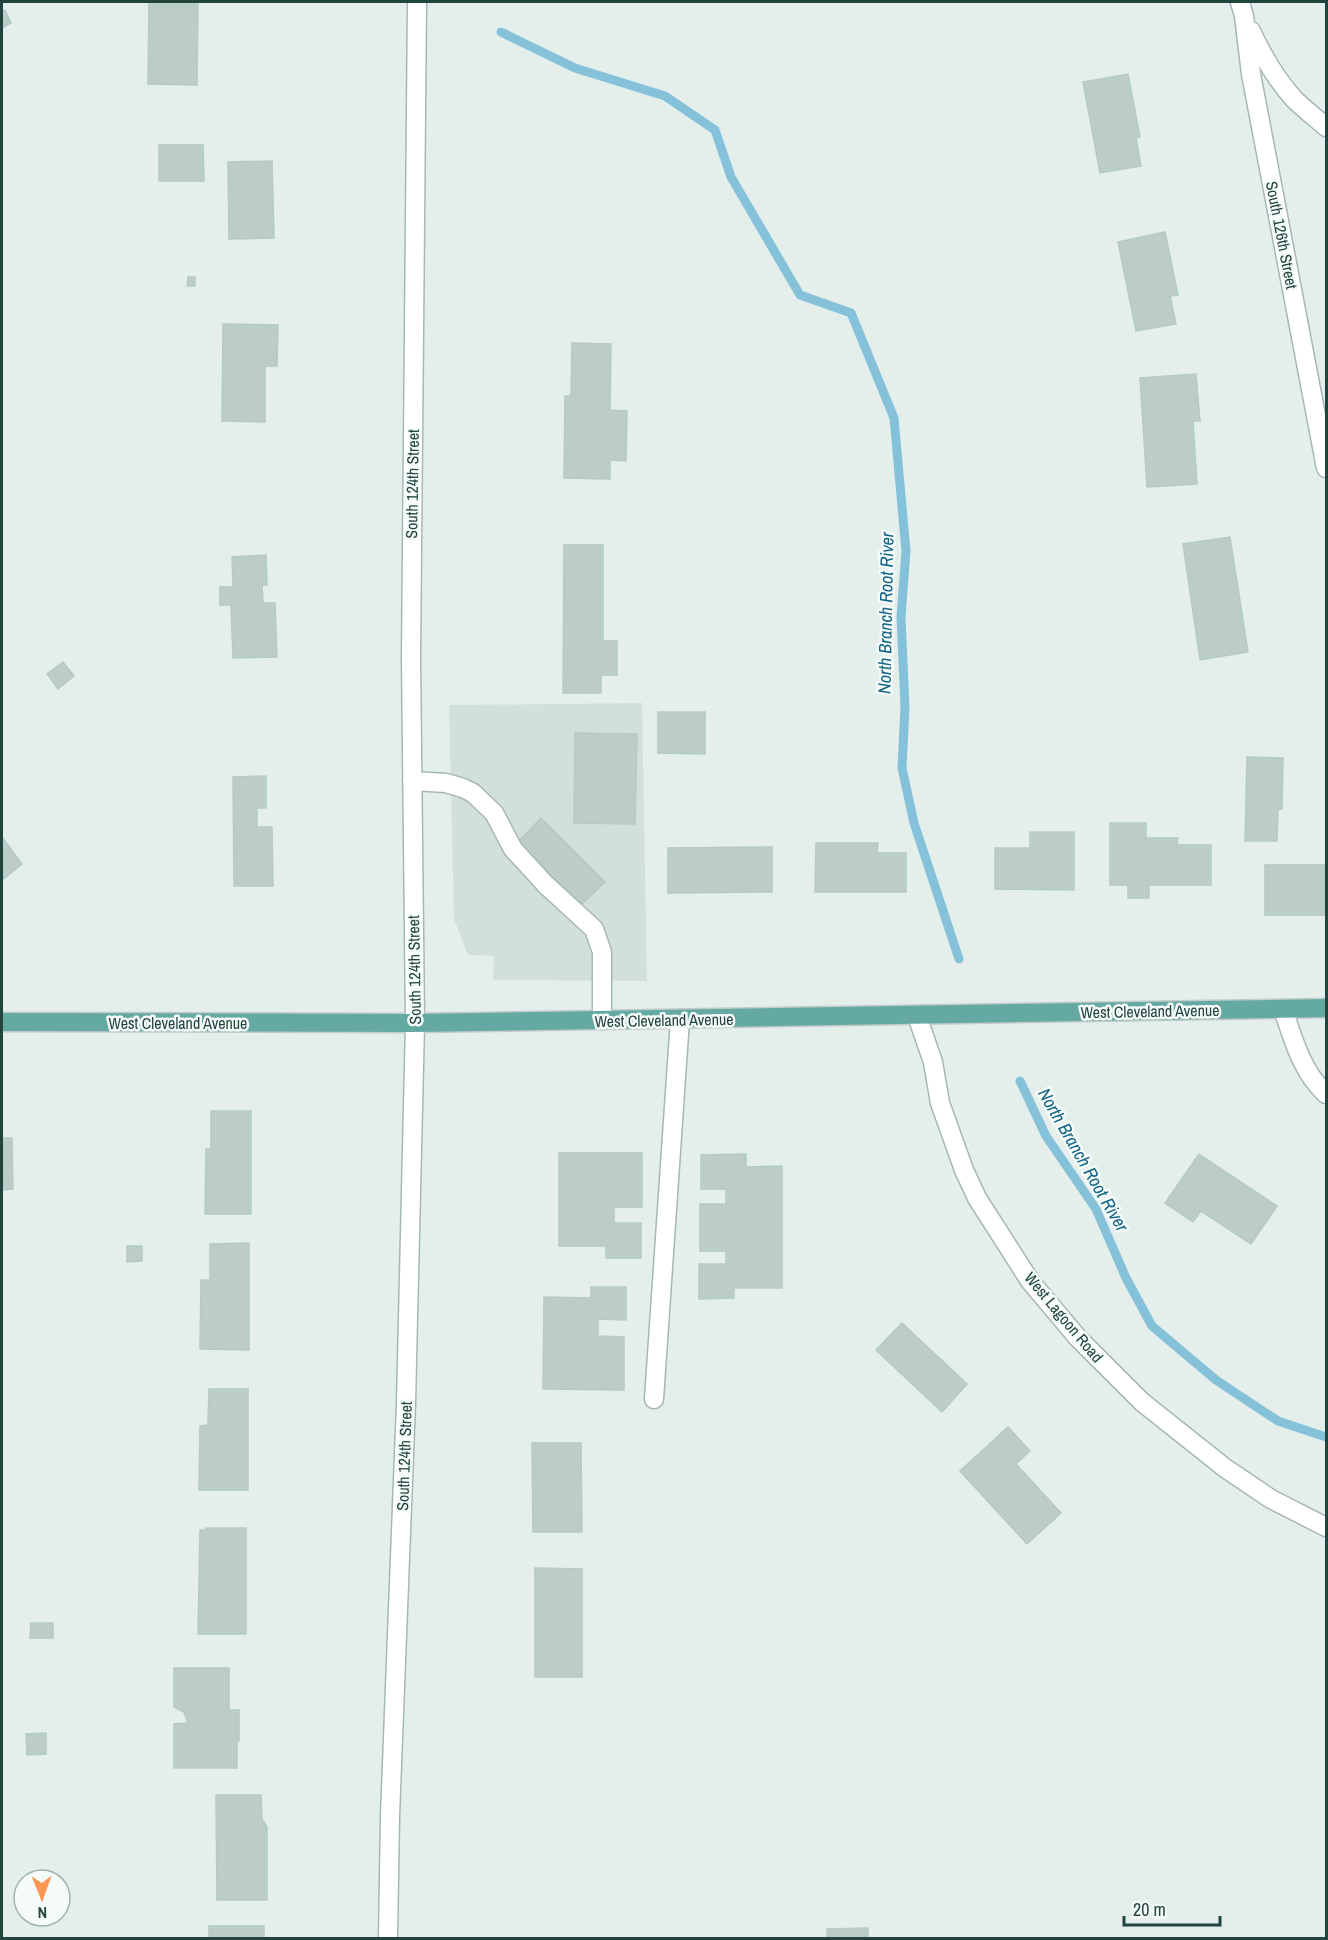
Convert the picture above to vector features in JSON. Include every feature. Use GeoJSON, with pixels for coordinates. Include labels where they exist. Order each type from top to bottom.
{"type":"FeatureCollection","features":[{"type":"Feature","properties":{"kind":"main road","name":"West Cleveland Avenue"},"geometry":{"type":"LineString","coordinates":[[2,1022],[415,1023],[1326,1008]]}},
{"type":"Feature","properties":{"kind":"street","name":"South 124th Street"},"geometry":{"type":"LineString","coordinates":[[388,1938],[390,1816],[406,1403],[415,1023],[411,635],[417,2]]}},
{"type":"Feature","properties":{"kind":"street"},"geometry":{"type":"LineString","coordinates":[[1242,9],[1261,53],[1280,81],[1295,100],[1326,127]]}},
{"type":"Feature","properties":{"kind":"street","name":"South 126th Street"},"geometry":{"type":"LineString","coordinates":[[1242,9],[1253,86],[1326,468]]}},
{"type":"Feature","properties":{"kind":"street"},"geometry":{"type":"LineString","coordinates":[[412,781],[446,783],[472,793],[494,813],[513,849],[546,885],[594,929],[602,952],[602,1020]]}},
{"type":"Feature","properties":{"kind":"street"},"geometry":{"type":"LineString","coordinates":[[1283,1009],[1300,1057],[1319,1088],[1326,1094]]}},
{"type":"Feature","properties":{"kind":"street","name":"West Lagoon Road"},"geometry":{"type":"LineString","coordinates":[[917,1016],[933,1062],[940,1103],[964,1170],[977,1198],[1030,1281],[1078,1338],[1142,1402],[1225,1468],[1271,1498],[1326,1527]]}},
{"type":"Feature","properties":{"kind":"street"},"geometry":{"type":"LineString","coordinates":[[654,1399],[680,1020]]}},
{"type":"Feature","properties":{"kind":"shaded area"},"geometry":{"type":"Polygon","coordinates":[[[642,703],[647,981],[493,980],[494,956],[468,955],[454,919],[449,705],[642,703]]]}},
{"type":"Feature","properties":{"kind":"building"},"geometry":{"type":"Polygon","coordinates":[[[149,2],[198,2],[197,85],[148,84],[149,2]]]}},
{"type":"Feature","properties":{"kind":"building"},"geometry":{"type":"Polygon","coordinates":[[[5,10],[11,23],[2,28],[2,12],[5,10]]]}},
{"type":"Feature","properties":{"kind":"building"},"geometry":{"type":"Polygon","coordinates":[[[1128,74],[1140,137],[1136,138],[1141,166],[1100,173],[1083,82],[1128,74]]]}},
{"type":"Feature","properties":{"kind":"building"},"geometry":{"type":"Polygon","coordinates":[[[159,145],[203,145],[204,181],[159,181],[159,145]]]}},
{"type":"Feature","properties":{"kind":"building"},"geometry":{"type":"Polygon","coordinates":[[[272,161],[274,238],[229,239],[228,162],[272,161]]]}},
{"type":"Feature","properties":{"kind":"building"},"geometry":{"type":"Polygon","coordinates":[[[1165,232],[1178,295],[1170,296],[1176,324],[1136,331],[1118,242],[1165,232]]]}},
{"type":"Feature","properties":{"kind":"building"},"geometry":{"type":"Polygon","coordinates":[[[188,277],[195,277],[195,286],[187,286],[188,277]]]}},
{"type":"Feature","properties":{"kind":"building"},"geometry":{"type":"Polygon","coordinates":[[[223,324],[278,325],[277,366],[265,366],[265,422],[222,421],[223,324]]]}},
{"type":"Feature","properties":{"kind":"building"},"geometry":{"type":"Polygon","coordinates":[[[572,343],[611,344],[610,410],[627,411],[626,461],[610,460],[610,479],[564,478],[565,396],[571,396],[572,343]]]}},
{"type":"Feature","properties":{"kind":"building"},"geometry":{"type":"Polygon","coordinates":[[[1196,374],[1200,421],[1193,421],[1197,484],[1147,487],[1140,378],[1196,374]]]}},
{"type":"Feature","properties":{"kind":"building"},"geometry":{"type":"Polygon","coordinates":[[[1230,537],[1248,652],[1200,660],[1183,544],[1230,537]]]}},
{"type":"Feature","properties":{"kind":"building"},"geometry":{"type":"Polygon","coordinates":[[[564,545],[603,545],[603,641],[617,641],[617,675],[601,675],[601,693],[563,693],[564,545]]]}},
{"type":"Feature","properties":{"kind":"building"},"geometry":{"type":"Polygon","coordinates":[[[266,555],[267,585],[262,585],[263,603],[275,603],[277,657],[233,658],[231,605],[220,605],[220,587],[233,587],[232,557],[266,555]]]}},
{"type":"Feature","properties":{"kind":"building"},"geometry":{"type":"Polygon","coordinates":[[[63,662],[74,676],[58,689],[47,674],[63,662]]]}},
{"type":"Feature","properties":{"kind":"building"},"geometry":{"type":"Polygon","coordinates":[[[658,712],[705,712],[705,754],[658,753],[658,712]]]}},
{"type":"Feature","properties":{"kind":"building"},"geometry":{"type":"Polygon","coordinates":[[[575,733],[637,734],[635,824],[574,823],[575,733]]]}},
{"type":"Feature","properties":{"kind":"building"},"geometry":{"type":"Polygon","coordinates":[[[1247,757],[1283,758],[1282,809],[1278,809],[1277,841],[1245,841],[1247,757]]]}},
{"type":"Feature","properties":{"kind":"building"},"geometry":{"type":"Polygon","coordinates":[[[266,776],[266,808],[257,808],[257,827],[272,827],[273,886],[234,886],[233,777],[266,776]]]}},
{"type":"Feature","properties":{"kind":"building"},"geometry":{"type":"Polygon","coordinates":[[[541,818],[605,882],[579,907],[516,844],[541,818]]]}},
{"type":"Feature","properties":{"kind":"building"},"geometry":{"type":"Polygon","coordinates":[[[1110,823],[1146,823],[1146,838],[1178,838],[1177,845],[1211,845],[1211,885],[1149,885],[1149,898],[1128,898],[1128,885],[1110,885],[1110,823]]]}},
{"type":"Feature","properties":{"kind":"building"},"geometry":{"type":"Polygon","coordinates":[[[1030,832],[1074,832],[1074,890],[995,889],[995,848],[1030,848],[1030,832]]]}},
{"type":"Feature","properties":{"kind":"building"},"geometry":{"type":"Polygon","coordinates":[[[2,837],[22,864],[2,880],[2,837]]]}},
{"type":"Feature","properties":{"kind":"building"},"geometry":{"type":"Polygon","coordinates":[[[816,843],[878,843],[877,853],[906,853],[906,892],[815,892],[816,843]]]}},
{"type":"Feature","properties":{"kind":"building"},"geometry":{"type":"Polygon","coordinates":[[[772,847],[772,892],[668,893],[668,848],[772,847]]]}},
{"type":"Feature","properties":{"kind":"building"},"geometry":{"type":"Polygon","coordinates":[[[1265,865],[1325,865],[1325,915],[1265,915],[1265,865]]]}},
{"type":"Feature","properties":{"kind":"building"},"geometry":{"type":"Polygon","coordinates":[[[211,1111],[251,1111],[251,1214],[205,1214],[206,1149],[211,1149],[211,1111]]]}},
{"type":"Feature","properties":{"kind":"building"},"geometry":{"type":"Polygon","coordinates":[[[2,1138],[12,1138],[13,1189],[2,1190],[2,1138]]]}},
{"type":"Feature","properties":{"kind":"building"},"geometry":{"type":"Polygon","coordinates":[[[559,1153],[642,1153],[642,1207],[614,1207],[614,1223],[641,1223],[641,1258],[606,1258],[606,1246],[559,1246],[559,1153]]]}},
{"type":"Feature","properties":{"kind":"building"},"geometry":{"type":"Polygon","coordinates":[[[746,1154],[746,1167],[782,1166],[782,1288],[734,1288],[734,1298],[699,1299],[699,1264],[726,1264],[726,1251],[700,1251],[700,1204],[726,1204],[726,1189],[701,1189],[701,1155],[746,1154]]]}},
{"type":"Feature","properties":{"kind":"building"},"geometry":{"type":"Polygon","coordinates":[[[1199,1154],[1277,1206],[1251,1244],[1201,1211],[1193,1222],[1165,1203],[1199,1154]]]}},
{"type":"Feature","properties":{"kind":"building"},"geometry":{"type":"Polygon","coordinates":[[[249,1243],[249,1350],[200,1349],[201,1280],[210,1280],[210,1244],[249,1243]]]}},
{"type":"Feature","properties":{"kind":"building"},"geometry":{"type":"Polygon","coordinates":[[[127,1246],[142,1246],[142,1261],[127,1262],[127,1246]]]}},
{"type":"Feature","properties":{"kind":"building"},"geometry":{"type":"Polygon","coordinates":[[[591,1287],[626,1287],[626,1320],[598,1319],[598,1336],[624,1337],[624,1390],[543,1389],[544,1297],[591,1298],[591,1287]]]}},
{"type":"Feature","properties":{"kind":"building"},"geometry":{"type":"Polygon","coordinates":[[[902,1323],[967,1384],[942,1412],[876,1350],[902,1323]]]}},
{"type":"Feature","properties":{"kind":"building"},"geometry":{"type":"Polygon","coordinates":[[[209,1389],[248,1389],[248,1490],[199,1490],[200,1426],[208,1425],[209,1389]]]}},
{"type":"Feature","properties":{"kind":"building"},"geometry":{"type":"Polygon","coordinates":[[[1008,1427],[1030,1451],[1016,1464],[1061,1513],[1027,1544],[960,1471],[1008,1427]]]}},
{"type":"Feature","properties":{"kind":"building"},"geometry":{"type":"Polygon","coordinates":[[[532,1443],[581,1443],[582,1532],[533,1532],[532,1443]]]}},
{"type":"Feature","properties":{"kind":"building"},"geometry":{"type":"Polygon","coordinates":[[[206,1528],[246,1528],[246,1634],[198,1634],[200,1530],[206,1530],[206,1528]]]}},
{"type":"Feature","properties":{"kind":"building"},"geometry":{"type":"Polygon","coordinates":[[[535,1568],[582,1569],[582,1677],[535,1677],[535,1568]]]}},
{"type":"Feature","properties":{"kind":"building"},"geometry":{"type":"Polygon","coordinates":[[[31,1623],[53,1623],[53,1638],[30,1638],[31,1623]]]}},
{"type":"Feature","properties":{"kind":"building"},"geometry":{"type":"Polygon","coordinates":[[[174,1668],[229,1668],[229,1710],[239,1710],[237,1768],[174,1768],[174,1724],[188,1723],[184,1712],[174,1707],[174,1668]]]}},
{"type":"Feature","properties":{"kind":"building"},"geometry":{"type":"Polygon","coordinates":[[[46,1733],[46,1754],[27,1755],[26,1734],[46,1733]]]}},
{"type":"Feature","properties":{"kind":"building"},"geometry":{"type":"Polygon","coordinates":[[[216,1795],[261,1795],[262,1819],[267,1827],[267,1900],[217,1900],[216,1795]]]}},
{"type":"Feature","properties":{"kind":"building"},"geometry":{"type":"Polygon","coordinates":[[[209,1926],[264,1926],[264,1938],[209,1938],[209,1926]]]}},
{"type":"Feature","properties":{"kind":"building"},"geometry":{"type":"Polygon","coordinates":[[[868,1928],[868,1938],[827,1938],[827,1929],[868,1928]]]}},
{"type":"Feature","properties":{"kind":"waterway","name":"North Branch Root River"},"geometry":{"type":"LineString","coordinates":[[501,32],[575,68],[665,96],[715,130],[731,177],[800,295],[851,313],[894,418],[906,551],[901,617],[905,707],[902,768],[914,823],[959,959]]}},
{"type":"Feature","properties":{"kind":"waterway","name":"North Branch Root River"},"geometry":{"type":"LineString","coordinates":[[1020,1081],[1046,1136],[1096,1209],[1126,1278],[1152,1326],[1216,1380],[1278,1421],[1326,1437]]}}]}
